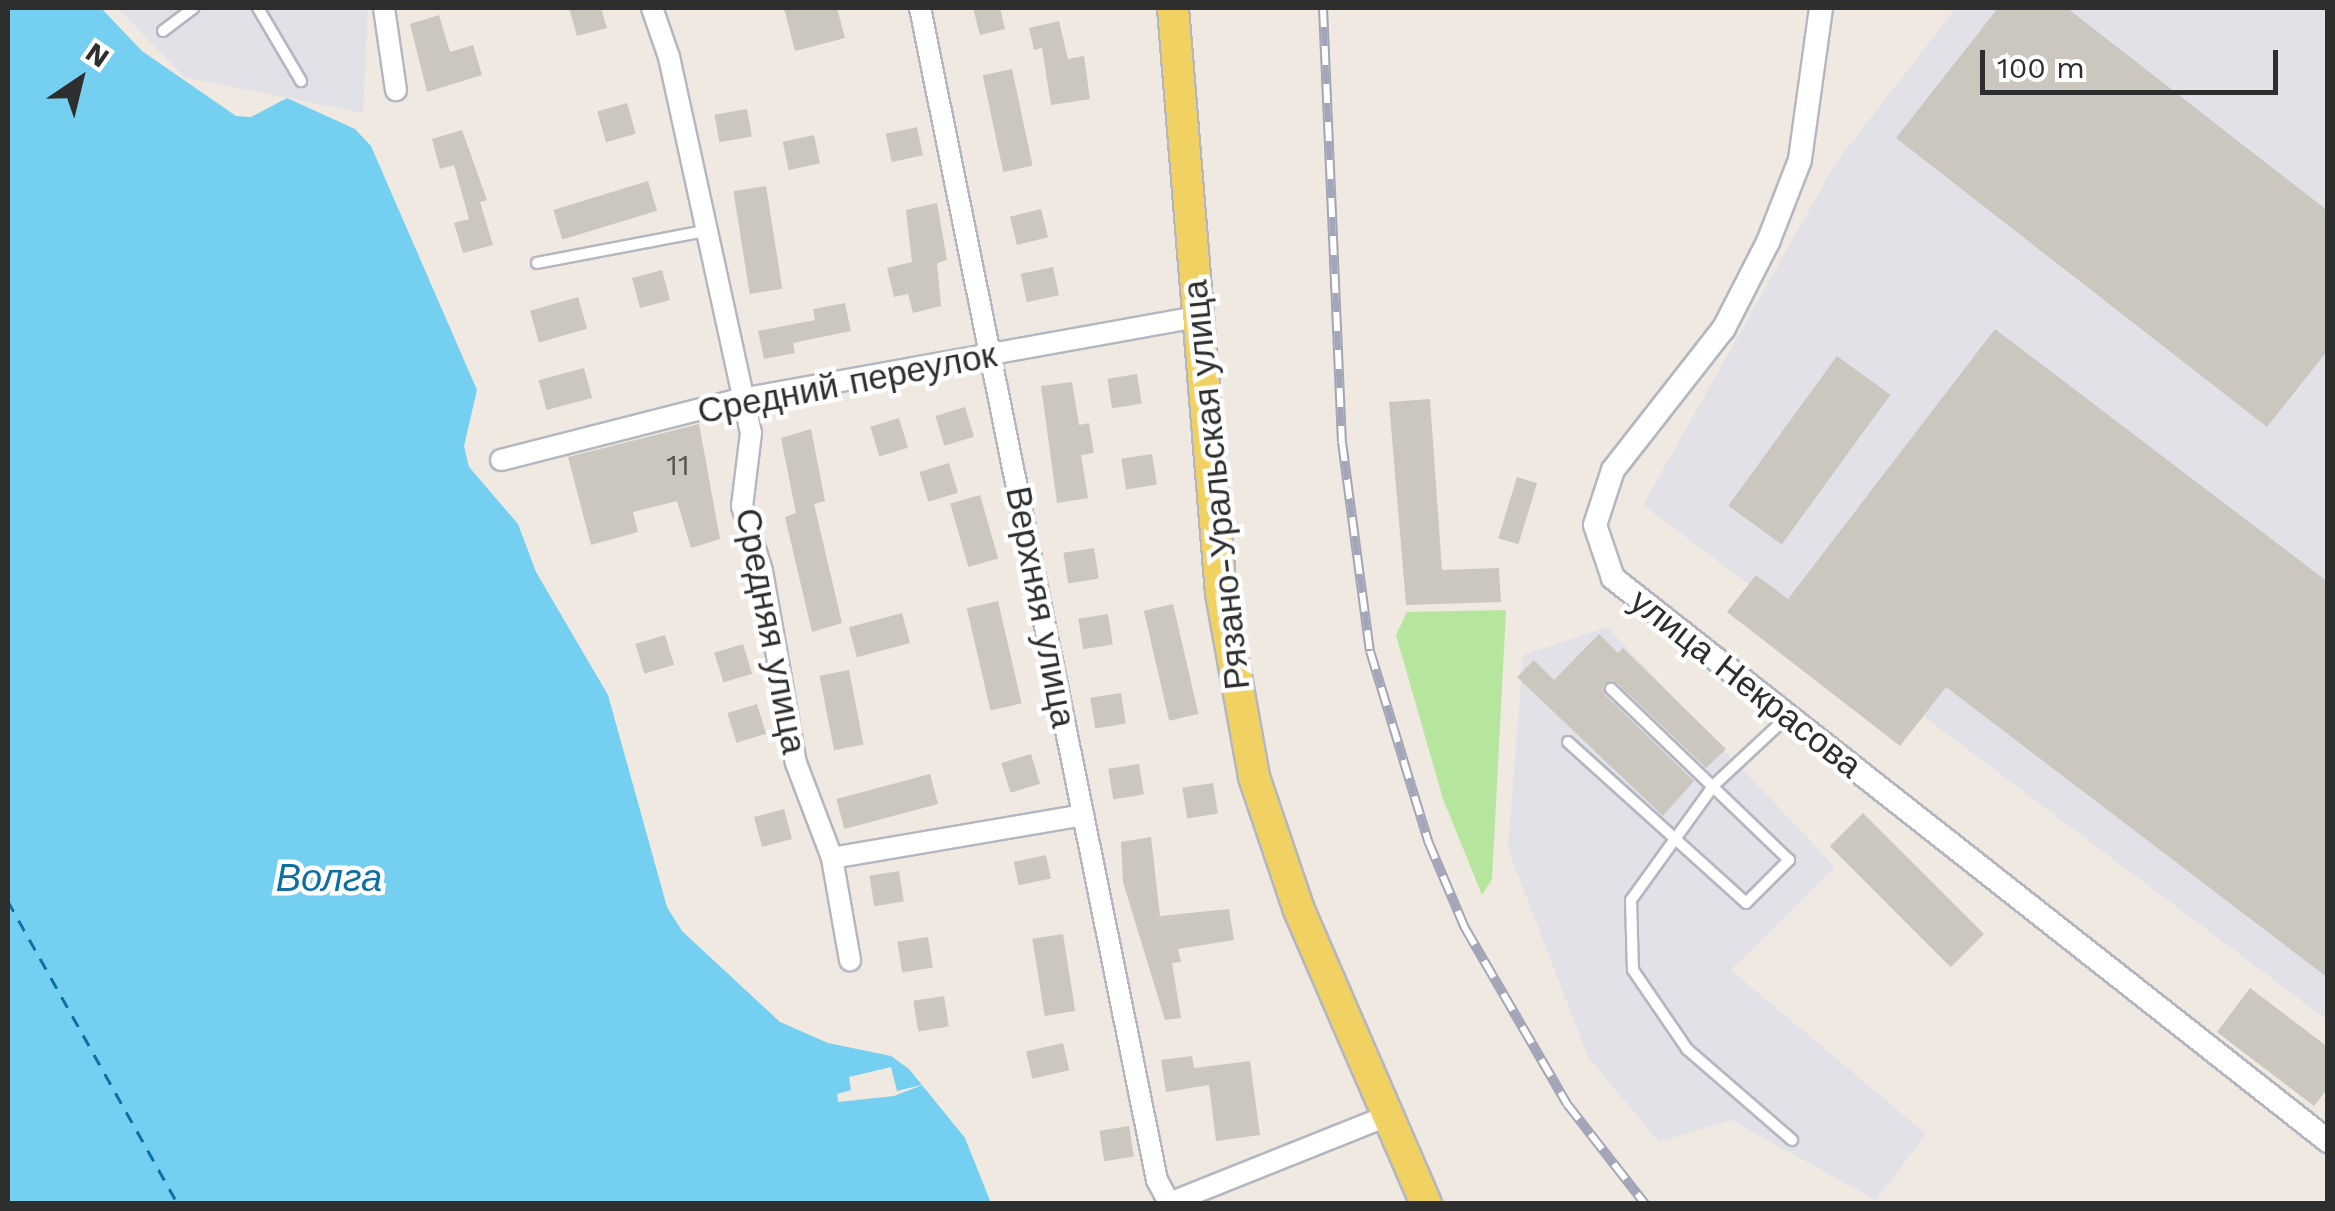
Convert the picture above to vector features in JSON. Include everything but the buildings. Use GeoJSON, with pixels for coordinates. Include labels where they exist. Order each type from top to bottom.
{"type":"FeatureCollection","features":[{"type":"Feature","properties":{"kind":"main road","name":"Рязано-Уральская улица"},"geometry":{"type":"LineString","coordinates":[[1173,8],[1221,593],[1254,777],[1299,910],[1426,1204]]}},
{"type":"Feature","properties":{"kind":"street"},"geometry":{"type":"LineString","coordinates":[[384,8],[396,90]]}},
{"type":"Feature","properties":{"kind":"street","name":"Средняя улица"},"geometry":{"type":"LineString","coordinates":[[652,8],[669,57],[750,433],[742,506],[762,571],[796,763],[832,858],[850,960]]}},
{"type":"Feature","properties":{"kind":"street","name":"Верхняя улица"},"geometry":{"type":"LineString","coordinates":[[920,8],[1157,1180],[1169,1203]]}},
{"type":"Feature","properties":{"kind":"street","name":"улица Некрасова"},"geometry":{"type":"LineString","coordinates":[[1820,8],[1800,160],[1768,242],[1724,328],[1614,470],[1595,525],[1613,578],[2328,1141]]}},
{"type":"Feature","properties":{"kind":"street","name":"Средний переулок"},"geometry":{"type":"LineString","coordinates":[[501,460],[741,399],[1196,317]]}},
{"type":"Feature","properties":{"kind":"street"},"geometry":{"type":"LineString","coordinates":[[832,858],[1084,815]]}},
{"type":"Feature","properties":{"kind":"street"},"geometry":{"type":"LineString","coordinates":[[1169,1203],[1387,1116]]}},
{"type":"Feature","properties":{"kind":"lane"},"geometry":{"type":"LineString","coordinates":[[163,31],[193,8]]}},
{"type":"Feature","properties":{"kind":"lane"},"geometry":{"type":"LineString","coordinates":[[258,8],[301,81]]}},
{"type":"Feature","properties":{"kind":"lane"},"geometry":{"type":"LineString","coordinates":[[536,263],[705,231]]}},
{"type":"Feature","properties":{"kind":"lane"},"geometry":{"type":"LineString","coordinates":[[1568,742],[1746,903],[1789,860],[1611,690]]}},
{"type":"Feature","properties":{"kind":"lane"},"geometry":{"type":"LineString","coordinates":[[1788,716],[1714,785],[1674,835],[1632,900],[1633,970],[1687,1049],[1792,1140]]}},
{"type":"Feature","properties":{"kind":"shaded area"},"geometry":{"type":"Polygon","coordinates":[[[118,8],[368,8],[363,113],[184,77],[118,8]]]}},
{"type":"Feature","properties":{"kind":"shaded area"},"geometry":{"type":"Polygon","coordinates":[[[1956,8],[2327,8],[2327,1020],[1643,505],[1835,164],[1956,8]]]}},
{"type":"Feature","properties":{"kind":"shaded area"},"geometry":{"type":"Polygon","coordinates":[[[1607,627],[1835,867],[1731,970],[1926,1134],[1876,1200],[1731,1120],[1659,1142],[1588,1057],[1508,849],[1523,655],[1607,627]]]}},
{"type":"Feature","properties":{"kind":"green space"},"geometry":{"type":"Polygon","coordinates":[[[1506,610],[1492,879],[1482,895],[1443,799],[1396,635],[1407,612],[1506,610]]]}},
{"type":"Feature","properties":{"kind":"water","name":"Волга"},"geometry":{"type":"Polygon","coordinates":[[[8,8],[101,8],[142,51],[236,116],[251,117],[287,98],[355,129],[371,146],[477,390],[464,446],[469,467],[518,524],[536,572],[608,695],[667,907],[682,931],[780,1022],[828,1043],[891,1056],[909,1069],[965,1138],[991,1203],[8,1203],[8,8]]]}},
{"type":"Feature","properties":{"kind":"pier"},"geometry":{"type":"Polygon","coordinates":[[[891,1067],[897,1091],[925,1084],[894,1096],[838,1102],[837,1094],[851,1090],[849,1077],[891,1067]]]}},
{"type":"Feature","properties":{"kind":"ferry route"},"geometry":{"type":"LineString","coordinates":[[8,901],[178,1204]]}},
{"type":"Feature","properties":{"kind":"railway"},"geometry":{"type":"LineString","coordinates":[[1323,8],[1342,442],[1370,651],[1428,841],[1465,928],[1567,1104],[1645,1204]]}}]}
